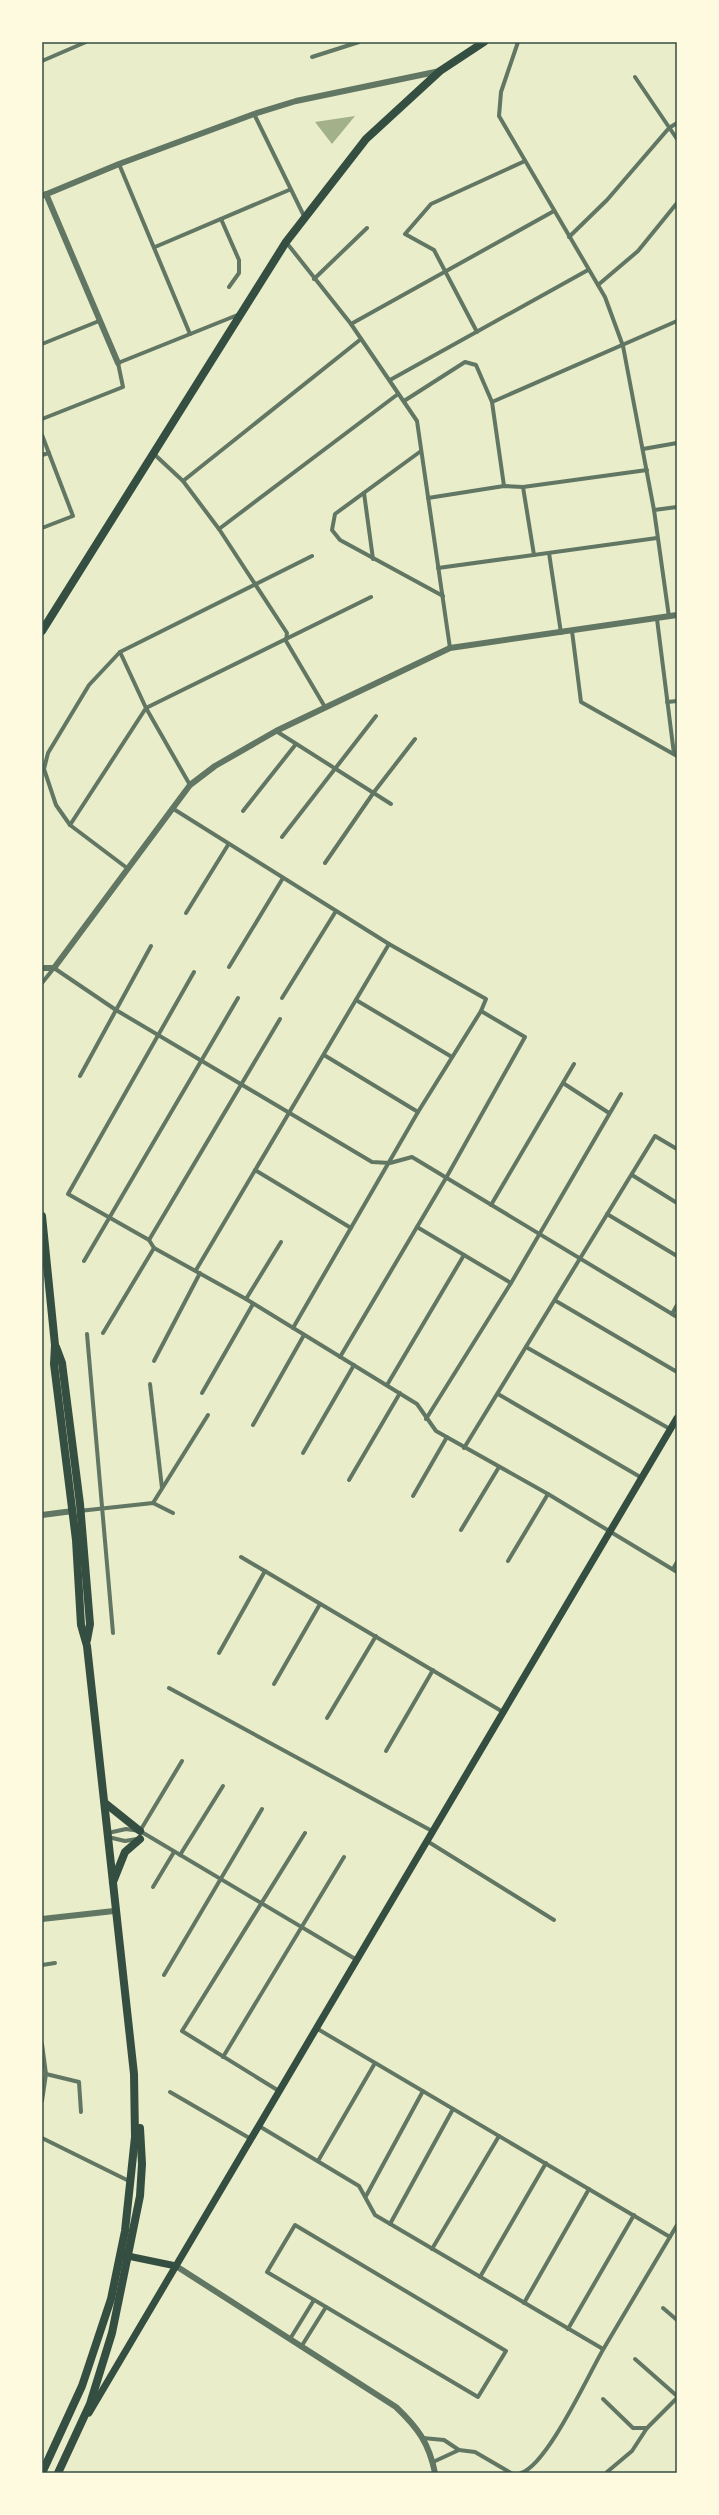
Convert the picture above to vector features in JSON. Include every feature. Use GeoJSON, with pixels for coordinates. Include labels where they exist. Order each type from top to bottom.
{"type":"FeatureCollection","features":[{"type":"Feature","properties":{"kind":"main road"},"geometry":{"type":"LineString","coordinates":[[42,631],[241,313],[304,216],[366,139],[440,71],[484,42]]}},
{"type":"Feature","properties":{"kind":"main road"},"geometry":{"type":"LineString","coordinates":[[42,1216],[55,1345],[54,1364],[77,1511],[81,1625],[86,1643],[105,1803],[114,1911],[141,2145],[141,2180],[125,2255],[106,2359],[81,2427]]}},
{"type":"Feature","properties":{"kind":"main road"},"geometry":{"type":"LineString","coordinates":[[58,2473],[81,2427],[677,1418]]}},
{"type":"Feature","properties":{"kind":"main road"},"geometry":{"type":"LineString","coordinates":[[105,1803],[143,1835],[134,1843],[120,1860],[112,1887]]}},
{"type":"Feature","properties":{"kind":"main road"},"geometry":{"type":"LineString","coordinates":[[42,2473],[69,2419],[95,2353],[125,2255],[132,2182],[136,2106]]}},
{"type":"Feature","properties":{"kind":"main road"},"geometry":{"type":"LineString","coordinates":[[125,2255],[176,2266]]}},
{"type":"Feature","properties":{"kind":"street"},"geometry":{"type":"LineString","coordinates":[[42,61],[78,44],[86,42]]}},
{"type":"Feature","properties":{"kind":"street"},"geometry":{"type":"LineString","coordinates":[[312,57],[359,42]]}},
{"type":"Feature","properties":{"kind":"street"},"geometry":{"type":"LineString","coordinates":[[518,42],[501,92],[499,116],[605,297],[623,346],[654,510],[669,617]]}},
{"type":"Feature","properties":{"kind":"street"},"geometry":{"type":"LineString","coordinates":[[42,419],[123,387],[118,363],[44,195],[119,164],[254,114],[296,101],[440,71]]}},
{"type":"Feature","properties":{"kind":"street"},"geometry":{"type":"LineString","coordinates":[[635,78],[677,139]]}},
{"type":"Feature","properties":{"kind":"street"},"geometry":{"type":"LineString","coordinates":[[254,114],[289,190],[304,216]]}},
{"type":"Feature","properties":{"kind":"street"},"geometry":{"type":"LineString","coordinates":[[569,237],[607,200],[669,128],[677,123]]}},
{"type":"Feature","properties":{"kind":"street"},"geometry":{"type":"LineString","coordinates":[[476,332],[434,250],[405,234],[431,204],[525,161]]}},
{"type":"Feature","properties":{"kind":"street"},"geometry":{"type":"LineString","coordinates":[[119,164],[155,247],[190,334]]}},
{"type":"Feature","properties":{"kind":"street"},"geometry":{"type":"LineString","coordinates":[[155,247],[289,190]]}},
{"type":"Feature","properties":{"kind":"street"},"geometry":{"type":"LineString","coordinates":[[598,285],[638,251],[677,203]]}},
{"type":"Feature","properties":{"kind":"street"},"geometry":{"type":"LineString","coordinates":[[351,324],[554,211]]}},
{"type":"Feature","properties":{"kind":"street"},"geometry":{"type":"LineString","coordinates":[[221,219],[239,260],[239,273],[229,287]]}},
{"type":"Feature","properties":{"kind":"street"},"geometry":{"type":"LineString","coordinates":[[314,279],[367,228]]}},
{"type":"Feature","properties":{"kind":"street"},"geometry":{"type":"LineString","coordinates":[[286,242],[351,324],[417,421],[450,648]]}},
{"type":"Feature","properties":{"kind":"street"},"geometry":{"type":"LineString","coordinates":[[390,380],[588,270]]}},
{"type":"Feature","properties":{"kind":"street"},"geometry":{"type":"LineString","coordinates":[[118,363],[241,313]]}},
{"type":"Feature","properties":{"kind":"street"},"geometry":{"type":"LineString","coordinates":[[42,344],[100,321]]}},
{"type":"Feature","properties":{"kind":"street"},"geometry":{"type":"LineString","coordinates":[[492,402],[623,346],[677,321]]}},
{"type":"Feature","properties":{"kind":"street"},"geometry":{"type":"LineString","coordinates":[[183,481],[361,340]]}},
{"type":"Feature","properties":{"kind":"street"},"geometry":{"type":"LineString","coordinates":[[404,400],[465,362],[476,365],[492,402],[504,486]]}},
{"type":"Feature","properties":{"kind":"street"},"geometry":{"type":"LineString","coordinates":[[219,529],[398,394]]}},
{"type":"Feature","properties":{"kind":"street"},"geometry":{"type":"LineString","coordinates":[[42,435],[73,516],[42,528]]}},
{"type":"Feature","properties":{"kind":"street"},"geometry":{"type":"LineString","coordinates":[[643,449],[677,443]]}},
{"type":"Feature","properties":{"kind":"street"},"geometry":{"type":"LineString","coordinates":[[421,451],[335,514],[332,530],[340,540],[443,596]]}},
{"type":"Feature","properties":{"kind":"street"},"geometry":{"type":"LineString","coordinates":[[42,455],[49,453]]}},
{"type":"Feature","properties":{"kind":"street"},"geometry":{"type":"LineString","coordinates":[[153,453],[183,481],[219,529],[256,583],[287,633],[286,641],[325,707]]}},
{"type":"Feature","properties":{"kind":"street"},"geometry":{"type":"LineString","coordinates":[[428,498],[504,486],[523,487],[646,470]]}},
{"type":"Feature","properties":{"kind":"street"},"geometry":{"type":"LineString","coordinates":[[523,487],[534,556]]}},
{"type":"Feature","properties":{"kind":"street"},"geometry":{"type":"LineString","coordinates":[[364,493],[373,559]]}},
{"type":"Feature","properties":{"kind":"street"},"geometry":{"type":"LineString","coordinates":[[654,510],[677,507]]}},
{"type":"Feature","properties":{"kind":"street"},"geometry":{"type":"LineString","coordinates":[[438,568],[657,538]]}},
{"type":"Feature","properties":{"kind":"street"},"geometry":{"type":"LineString","coordinates":[[549,553],[561,633]]}},
{"type":"Feature","properties":{"kind":"street"},"geometry":{"type":"LineString","coordinates":[[126,868],[70,825],[56,805],[44,769],[48,753],[89,685],[120,652],[312,556]]}},
{"type":"Feature","properties":{"kind":"street"},"geometry":{"type":"LineString","coordinates":[[70,825],[146,708],[286,641],[371,597]]}},
{"type":"Feature","properties":{"kind":"street"},"geometry":{"type":"LineString","coordinates":[[42,983],[171,807],[190,785],[215,766],[325,707],[450,648],[677,616]]}},
{"type":"Feature","properties":{"kind":"street"},"geometry":{"type":"LineString","coordinates":[[657,619],[667,702],[676,755]]}},
{"type":"Feature","properties":{"kind":"street"},"geometry":{"type":"LineString","coordinates":[[572,631],[581,702],[676,755]]}},
{"type":"Feature","properties":{"kind":"street"},"geometry":{"type":"LineString","coordinates":[[120,652],[146,708],[190,785]]}},
{"type":"Feature","properties":{"kind":"street"},"geometry":{"type":"LineString","coordinates":[[667,702],[677,701]]}},
{"type":"Feature","properties":{"kind":"street"},"geometry":{"type":"LineString","coordinates":[[282,837],[376,716]]}},
{"type":"Feature","properties":{"kind":"street"},"geometry":{"type":"LineString","coordinates":[[276,732],[336,768],[391,804]]}},
{"type":"Feature","properties":{"kind":"street"},"geometry":{"type":"LineString","coordinates":[[325,863],[374,792],[416,739]]}},
{"type":"Feature","properties":{"kind":"street"},"geometry":{"type":"LineString","coordinates":[[243,811],[296,744]]}},
{"type":"Feature","properties":{"kind":"street"},"geometry":{"type":"LineString","coordinates":[[171,807],[228,845],[389,944],[486,999],[481,1011],[418,1112],[390,1163],[293,1328]]}},
{"type":"Feature","properties":{"kind":"street"},"geometry":{"type":"LineString","coordinates":[[186,913],[228,845]]}},
{"type":"Feature","properties":{"kind":"street"},"geometry":{"type":"LineString","coordinates":[[229,967],[283,878]]}},
{"type":"Feature","properties":{"kind":"street"},"geometry":{"type":"LineString","coordinates":[[282,998],[336,911]]}},
{"type":"Feature","properties":{"kind":"street"},"geometry":{"type":"LineString","coordinates":[[196,1270],[389,944]]}},
{"type":"Feature","properties":{"kind":"street"},"geometry":{"type":"LineString","coordinates":[[80,1076],[151,946]]}},
{"type":"Feature","properties":{"kind":"street"},"geometry":{"type":"LineString","coordinates":[[42,968],[54,968],[116,1010],[288,1114],[372,1162],[390,1163],[412,1157],[581,1257],[677,1317]]}},
{"type":"Feature","properties":{"kind":"street"},"geometry":{"type":"LineString","coordinates":[[194,972],[68,1194],[149,1240],[154,1248],[246,1299],[400,1393],[417,1404],[426,1419],[436,1431],[548,1494],[677,1572]]}},
{"type":"Feature","properties":{"kind":"street"},"geometry":{"type":"LineString","coordinates":[[84,1260],[202,1062],[238,998]]}},
{"type":"Feature","properties":{"kind":"street"},"geometry":{"type":"LineString","coordinates":[[356,1000],[452,1057]]}},
{"type":"Feature","properties":{"kind":"street"},"geometry":{"type":"LineString","coordinates":[[340,1357],[446,1178],[525,1037],[481,1011]]}},
{"type":"Feature","properties":{"kind":"street"},"geometry":{"type":"LineString","coordinates":[[149,1240],[280,1019]]}},
{"type":"Feature","properties":{"kind":"street"},"geometry":{"type":"LineString","coordinates":[[324,1055],[418,1112]]}},
{"type":"Feature","properties":{"kind":"street"},"geometry":{"type":"LineString","coordinates":[[492,1205],[574,1064]]}},
{"type":"Feature","properties":{"kind":"street"},"geometry":{"type":"LineString","coordinates":[[563,1083],[609,1113]]}},
{"type":"Feature","properties":{"kind":"street"},"geometry":{"type":"LineString","coordinates":[[426,1419],[511,1283],[621,1094]]}},
{"type":"Feature","properties":{"kind":"street"},"geometry":{"type":"LineString","coordinates":[[464,1448],[556,1301],[581,1257],[655,1136],[677,1148]]}},
{"type":"Feature","properties":{"kind":"street"},"geometry":{"type":"LineString","coordinates":[[255,1170],[351,1228]]}},
{"type":"Feature","properties":{"kind":"street"},"geometry":{"type":"LineString","coordinates":[[632,1175],[677,1203]]}},
{"type":"Feature","properties":{"kind":"street"},"geometry":{"type":"LineString","coordinates":[[607,1214],[677,1256]]}},
{"type":"Feature","properties":{"kind":"street"},"geometry":{"type":"LineString","coordinates":[[417,1227],[511,1283]]}},
{"type":"Feature","properties":{"kind":"street"},"geometry":{"type":"LineString","coordinates":[[246,1299],[281,1242]]}},
{"type":"Feature","properties":{"kind":"street"},"geometry":{"type":"LineString","coordinates":[[103,1332],[154,1248]]}},
{"type":"Feature","properties":{"kind":"street"},"geometry":{"type":"LineString","coordinates":[[386,1385],[464,1255]]}},
{"type":"Feature","properties":{"kind":"street"},"geometry":{"type":"LineString","coordinates":[[154,1361],[200,1273]]}},
{"type":"Feature","properties":{"kind":"street"},"geometry":{"type":"LineString","coordinates":[[556,1301],[677,1372]]}},
{"type":"Feature","properties":{"kind":"street"},"geometry":{"type":"LineString","coordinates":[[202,1393],[253,1304]]}},
{"type":"Feature","properties":{"kind":"street"},"geometry":{"type":"LineString","coordinates":[[672,1314],[677,1305]]}},
{"type":"Feature","properties":{"kind":"street"},"geometry":{"type":"LineString","coordinates":[[87,1334],[113,1633]]}},
{"type":"Feature","properties":{"kind":"street"},"geometry":{"type":"LineString","coordinates":[[253,1425],[304,1335]]}},
{"type":"Feature","properties":{"kind":"street"},"geometry":{"type":"LineString","coordinates":[[526,1347],[670,1429]]}},
{"type":"Feature","properties":{"kind":"street"},"geometry":{"type":"LineString","coordinates":[[303,1452],[354,1366]]}},
{"type":"Feature","properties":{"kind":"street"},"geometry":{"type":"LineString","coordinates":[[150,1384],[162,1488]]}},
{"type":"Feature","properties":{"kind":"street"},"geometry":{"type":"LineString","coordinates":[[349,1480],[400,1393]]}},
{"type":"Feature","properties":{"kind":"street"},"geometry":{"type":"LineString","coordinates":[[498,1394],[642,1478]]}},
{"type":"Feature","properties":{"kind":"street"},"geometry":{"type":"LineString","coordinates":[[153,1503],[208,1415]]}},
{"type":"Feature","properties":{"kind":"street"},"geometry":{"type":"LineString","coordinates":[[413,1496],[447,1437]]}},
{"type":"Feature","properties":{"kind":"street"},"geometry":{"type":"LineString","coordinates":[[462,1530],[499,1467]]}},
{"type":"Feature","properties":{"kind":"street"},"geometry":{"type":"LineString","coordinates":[[508,1561],[548,1494]]}},
{"type":"Feature","properties":{"kind":"street"},"geometry":{"type":"LineString","coordinates":[[42,1515],[153,1503],[173,1513]]}},
{"type":"Feature","properties":{"kind":"street"},"geometry":{"type":"LineString","coordinates":[[241,1557],[503,1712]]}},
{"type":"Feature","properties":{"kind":"street"},"geometry":{"type":"LineString","coordinates":[[672,1569],[677,1562]]}},
{"type":"Feature","properties":{"kind":"street"},"geometry":{"type":"LineString","coordinates":[[219,1653],[265,1571]]}},
{"type":"Feature","properties":{"kind":"street"},"geometry":{"type":"LineString","coordinates":[[274,1684],[320,1604]]}},
{"type":"Feature","properties":{"kind":"street"},"geometry":{"type":"LineString","coordinates":[[327,1718],[376,1636]]}},
{"type":"Feature","properties":{"kind":"street"},"geometry":{"type":"LineString","coordinates":[[386,1751],[433,1670]]}},
{"type":"Feature","properties":{"kind":"street"},"geometry":{"type":"LineString","coordinates":[[169,1688],[432,1832]]}},
{"type":"Feature","properties":{"kind":"street"},"geometry":{"type":"LineString","coordinates":[[108,1835],[125,1841],[143,1835],[182,1760]]}},
{"type":"Feature","properties":{"kind":"street"},"geometry":{"type":"LineString","coordinates":[[180,1855],[223,1786]]}},
{"type":"Feature","properties":{"kind":"street"},"geometry":{"type":"LineString","coordinates":[[164,1975],[219,1878],[262,1809]]}},
{"type":"Feature","properties":{"kind":"street"},"geometry":{"type":"LineString","coordinates":[[108,1835],[126,1829],[143,1835],[180,1855],[357,1960]]}},
{"type":"Feature","properties":{"kind":"street"},"geometry":{"type":"LineString","coordinates":[[279,2091],[182,2031],[305,1833]]}},
{"type":"Feature","properties":{"kind":"street"},"geometry":{"type":"LineString","coordinates":[[427,1841],[554,1920]]}},
{"type":"Feature","properties":{"kind":"street"},"geometry":{"type":"LineString","coordinates":[[153,1888],[174,1852]]}},
{"type":"Feature","properties":{"kind":"street"},"geometry":{"type":"LineString","coordinates":[[223,2057],[344,1857]]}},
{"type":"Feature","properties":{"kind":"street"},"geometry":{"type":"LineString","coordinates":[[42,1919],[114,1911]]}},
{"type":"Feature","properties":{"kind":"street"},"geometry":{"type":"LineString","coordinates":[[42,1965],[55,1963]]}},
{"type":"Feature","properties":{"kind":"street"},"geometry":{"type":"LineString","coordinates":[[316,2028],[670,2237]]}},
{"type":"Feature","properties":{"kind":"street"},"geometry":{"type":"LineString","coordinates":[[42,2044],[46,2074],[42,2101]]}},
{"type":"Feature","properties":{"kind":"street"},"geometry":{"type":"LineString","coordinates":[[318,2161],[375,2063]]}},
{"type":"Feature","properties":{"kind":"street"},"geometry":{"type":"LineString","coordinates":[[46,2074],[79,2082],[81,2112]]}},
{"type":"Feature","properties":{"kind":"street"},"geometry":{"type":"LineString","coordinates":[[366,2196],[423,2091]]}},
{"type":"Feature","properties":{"kind":"street"},"geometry":{"type":"LineString","coordinates":[[170,2092],[251,2139]]}},
{"type":"Feature","properties":{"kind":"street"},"geometry":{"type":"LineString","coordinates":[[390,2224],[453,2109]]}},
{"type":"Feature","properties":{"kind":"street"},"geometry":{"type":"LineString","coordinates":[[259,2126],[359,2186],[366,2196],[375,2215],[603,2349]]}},
{"type":"Feature","properties":{"kind":"street"},"geometry":{"type":"LineString","coordinates":[[432,2249],[500,2136]]}},
{"type":"Feature","properties":{"kind":"street"},"geometry":{"type":"LineString","coordinates":[[42,2138],[132,2182]]}},
{"type":"Feature","properties":{"kind":"street"},"geometry":{"type":"LineString","coordinates":[[480,2277],[546,2163]]}},
{"type":"Feature","properties":{"kind":"street"},"geometry":{"type":"LineString","coordinates":[[524,2303],[589,2189]]}},
{"type":"Feature","properties":{"kind":"street"},"geometry":{"type":"LineString","coordinates":[[568,2329],[634,2215]]}},
{"type":"Feature","properties":{"kind":"street"},"geometry":{"type":"LineString","coordinates":[[295,2225],[506,2351],[478,2398],[314,2300],[267,2272],[295,2225]]}},
{"type":"Feature","properties":{"kind":"street"},"geometry":{"type":"LineString","coordinates":[[520,2473],[527,2471],[539,2459],[560,2429],[603,2349],[677,2225]]}},
{"type":"Feature","properties":{"kind":"street"},"geometry":{"type":"LineString","coordinates":[[176,2266],[396,2408],[416,2427],[423,2438],[433,2462],[435,2473]]}},
{"type":"Feature","properties":{"kind":"street"},"geometry":{"type":"LineString","coordinates":[[290,2339],[314,2300]]}},
{"type":"Feature","properties":{"kind":"street"},"geometry":{"type":"LineString","coordinates":[[301,2347],[326,2307]]}},
{"type":"Feature","properties":{"kind":"street"},"geometry":{"type":"LineString","coordinates":[[663,2308],[677,2320]]}},
{"type":"Feature","properties":{"kind":"street"},"geometry":{"type":"LineString","coordinates":[[607,2472],[632,2450],[647,2428],[677,2397],[635,2358]]}},
{"type":"Feature","properties":{"kind":"street"},"geometry":{"type":"LineString","coordinates":[[602,2399],[633,2428],[647,2428]]}},
{"type":"Feature","properties":{"kind":"street"},"geometry":{"type":"LineString","coordinates":[[423,2438],[444,2440],[459,2450],[475,2452],[512,2473]]}},
{"type":"Feature","properties":{"kind":"street"},"geometry":{"type":"LineString","coordinates":[[433,2462],[459,2450]]}},
{"type":"Feature","properties":{"kind":"shaded area"},"geometry":{"type":"Polygon","coordinates":[[[355,116],[332,144],[315,122],[355,116]]]}}]}
